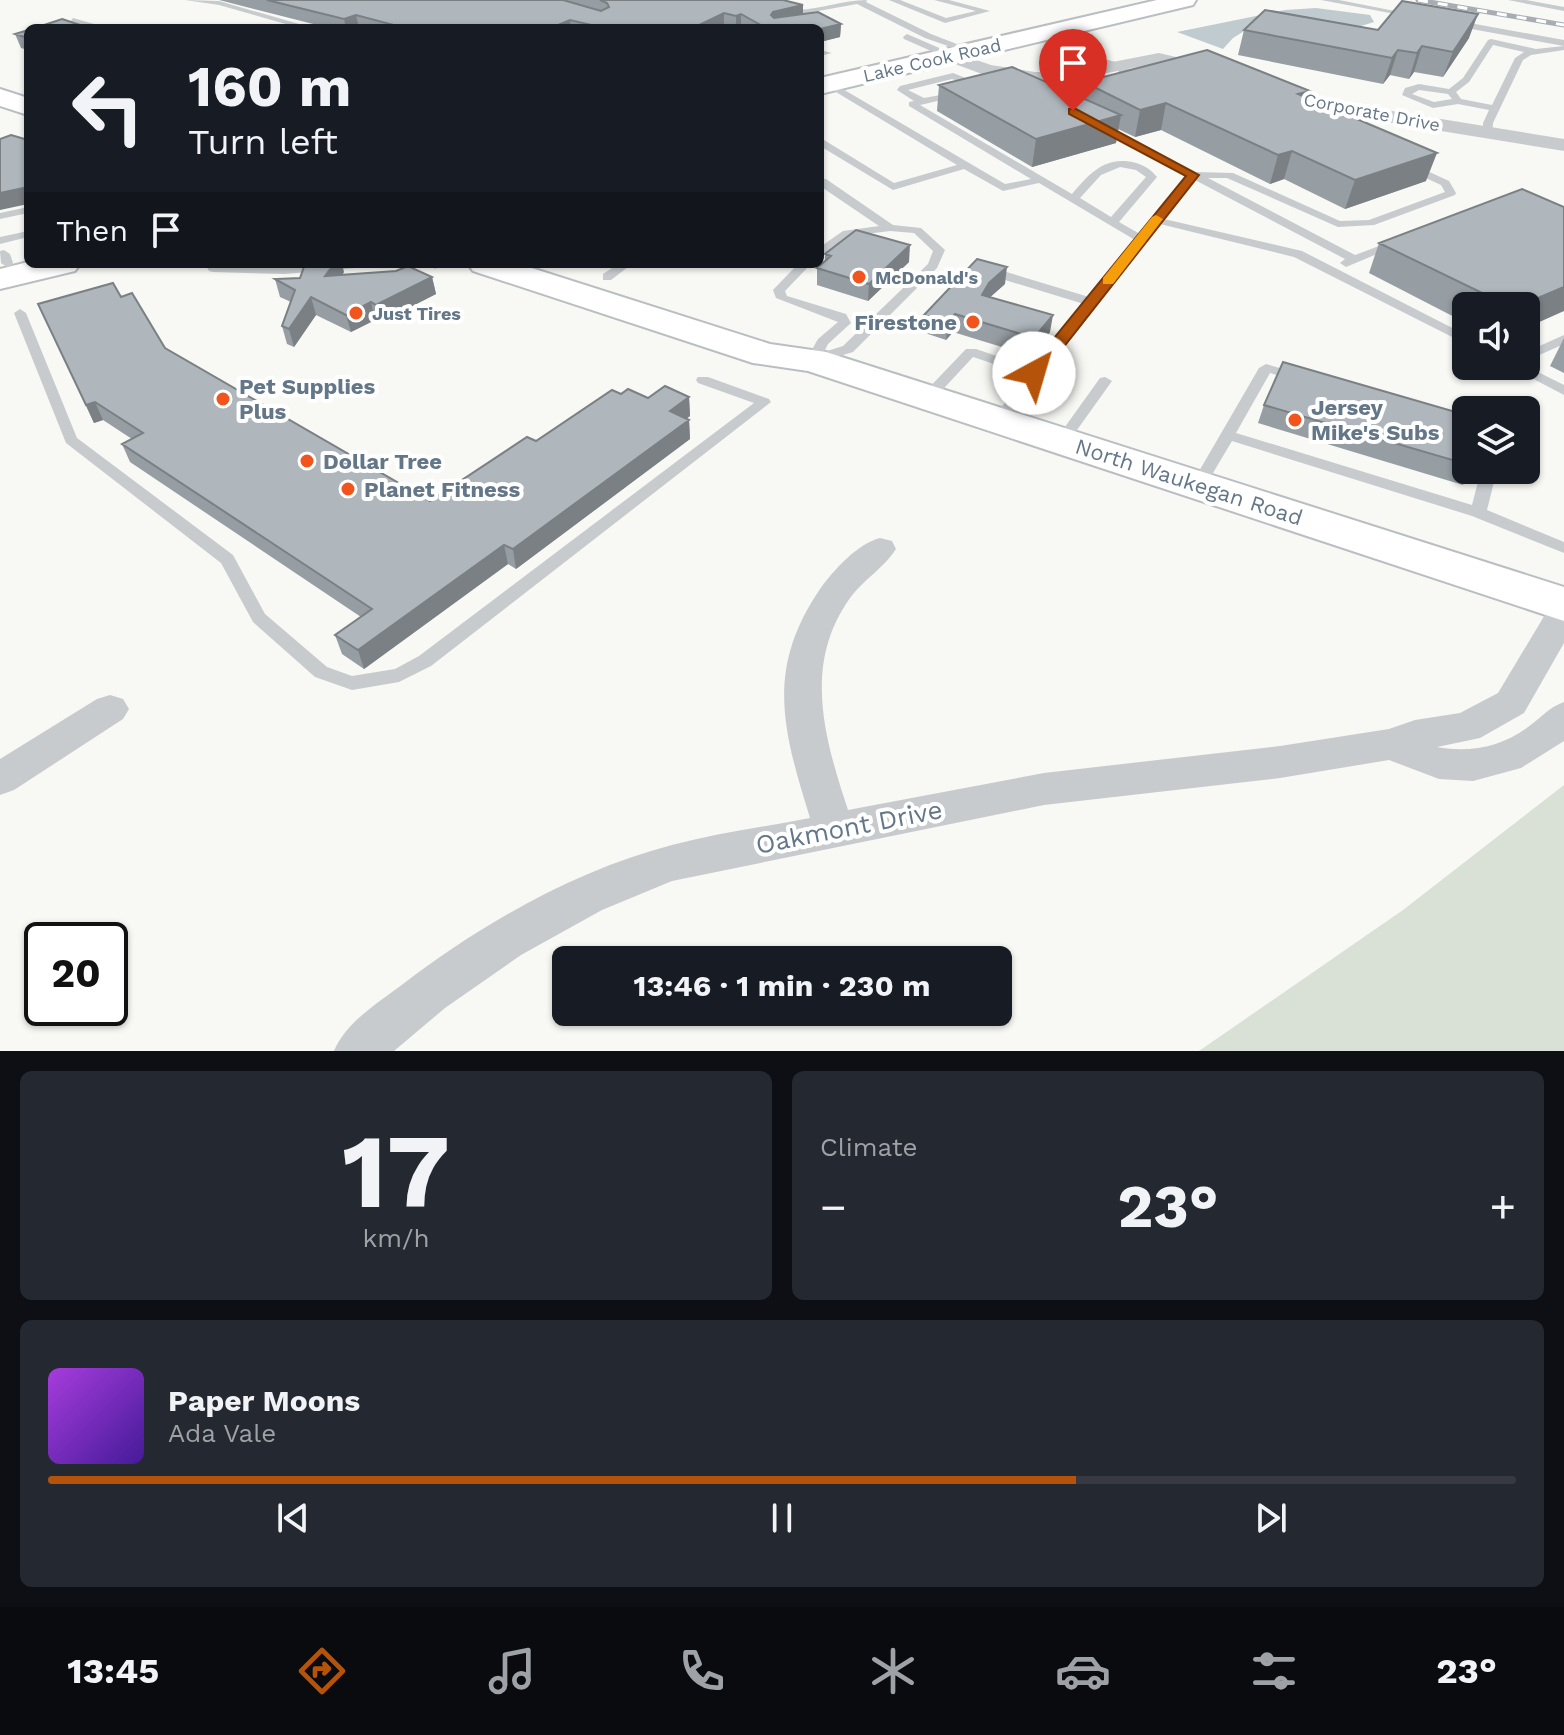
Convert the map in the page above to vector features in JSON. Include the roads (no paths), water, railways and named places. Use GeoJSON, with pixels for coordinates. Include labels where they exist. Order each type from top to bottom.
{"type":"FeatureCollection","features":[{"type":"Feature","properties":{"kind":"main road","name":"Lake Cook Road"},"geometry":{"type":"LineString","coordinates":[[951,50],[1138,0]]}},
{"type":"Feature","properties":{"kind":"main road","name":"Lake Cook Road"},"geometry":{"type":"LineString","coordinates":[[824,71],[951,50],[1185,0]]}},
{"type":"Feature","properties":{"kind":"main road"},"geometry":{"type":"LineString","coordinates":[[0,78],[24,86]]}},
{"type":"Feature","properties":{"kind":"main road"},"geometry":{"type":"LineString","coordinates":[[0,97],[24,106]]}},
{"type":"Feature","properties":{"kind":"main road","name":"North Waukegan Road"},"geometry":{"type":"LineString","coordinates":[[497,268],[766,355],[813,360],[1564,604]]}},
{"type":"Feature","properties":{"kind":"main road","name":"North Waukegan Road"},"geometry":{"type":"LineString","coordinates":[[595,268],[616,271],[785,338],[813,360]]}},
{"type":"Feature","properties":{"kind":"street"},"geometry":{"type":"LineString","coordinates":[[951,50],[1030,67],[1133,51],[1175,50],[1228,70],[1171,59],[1146,59],[1061,77],[985,78],[951,50]]}},
{"type":"Feature","properties":{"kind":"street","name":"Corporate Drive"},"geometry":{"type":"LineString","coordinates":[[1261,82],[1361,112],[1490,121],[1564,134]]}},
{"type":"Feature","properties":{"kind":"street","name":"Corporate Drive"},"geometry":{"type":"LineString","coordinates":[[1490,121],[1564,145]]}},
{"type":"Feature","properties":{"kind":"street"},"geometry":{"type":"LineString","coordinates":[[834,829],[808,745],[801,707],[801,677],[809,638],[826,606],[842,585],[880,549]]}},
{"type":"Feature","properties":{"kind":"street","name":"Oakmont Drive"},"geometry":{"type":"LineString","coordinates":[[358,1051],[410,1004],[473,959],[631,877],[672,863],[1044,789],[1280,762],[1392,744],[1415,735],[1467,727],[1511,703],[1564,612]]}},
{"type":"Feature","properties":{"kind":"street"},"geometry":{"type":"LineString","coordinates":[[0,779],[110,709]]}},
{"type":"Feature","properties":{"kind":"street"},"geometry":{"type":"LineString","coordinates":[[1392,744],[1440,763],[1491,763],[1521,751],[1564,717]]}},
{"type":"Feature","properties":{"kind":"lane"},"geometry":{"type":"LineString","coordinates":[[189,0],[219,3],[295,24]]}},
{"type":"Feature","properties":{"kind":"lane"},"geometry":{"type":"LineString","coordinates":[[746,0],[796,13],[862,1],[951,50]]}},
{"type":"Feature","properties":{"kind":"lane"},"geometry":{"type":"LineString","coordinates":[[893,0],[945,21],[986,11],[938,0]]}},
{"type":"Feature","properties":{"kind":"lane"},"geometry":{"type":"LineString","coordinates":[[1325,0],[1424,18]]}},
{"type":"Feature","properties":{"kind":"lane"},"geometry":{"type":"LineString","coordinates":[[1512,0],[1564,9]]}},
{"type":"Feature","properties":{"kind":"lane"},"geometry":{"type":"LineString","coordinates":[[1552,7],[1564,3]]}},
{"type":"Feature","properties":{"kind":"lane"},"geometry":{"type":"LineString","coordinates":[[845,6],[951,50]]}},
{"type":"Feature","properties":{"kind":"lane"},"geometry":{"type":"LineString","coordinates":[[794,24],[829,17]]}},
{"type":"Feature","properties":{"kind":"lane"},"geometry":{"type":"LineString","coordinates":[[1440,21],[1564,46]]}},
{"type":"Feature","properties":{"kind":"lane"},"geometry":{"type":"LineString","coordinates":[[1537,52],[1491,42],[1455,97],[1490,121],[1519,58],[1564,46]]}},
{"type":"Feature","properties":{"kind":"lane"},"geometry":{"type":"LineString","coordinates":[[1062,106],[1044,98],[1122,82],[1129,77],[1129,73],[1116,65],[1090,58]]}},
{"type":"Feature","properties":{"kind":"lane"},"geometry":{"type":"LineString","coordinates":[[824,72],[964,166],[1003,188],[1039,180]]}},
{"type":"Feature","properties":{"kind":"lane"},"geometry":{"type":"LineString","coordinates":[[923,102],[903,88],[953,76],[985,78],[1015,84],[985,78],[923,102],[912,104],[1141,239]]}},
{"type":"Feature","properties":{"kind":"lane"},"geometry":{"type":"LineString","coordinates":[[1088,119],[1355,260]]}},
{"type":"Feature","properties":{"kind":"lane"},"geometry":{"type":"LineString","coordinates":[[824,144],[893,187],[964,166]]}},
{"type":"Feature","properties":{"kind":"lane"},"geometry":{"type":"LineString","coordinates":[[1193,175],[1229,175],[1338,224],[1370,223],[1451,193],[1445,183],[1390,158]]}},
{"type":"Feature","properties":{"kind":"lane"},"geometry":{"type":"LineString","coordinates":[[1073,200],[1104,165],[1115,162],[1148,171],[1152,177],[1113,222]]}},
{"type":"Feature","properties":{"kind":"lane"},"geometry":{"type":"LineString","coordinates":[[998,420],[1065,325],[1091,302],[1193,175]]}},
{"type":"Feature","properties":{"kind":"lane"},"geometry":{"type":"LineString","coordinates":[[824,182],[890,228]]}},
{"type":"Feature","properties":{"kind":"lane"},"geometry":{"type":"LineString","coordinates":[[0,216],[24,211]]}},
{"type":"Feature","properties":{"kind":"lane"},"geometry":{"type":"LineString","coordinates":[[1156,220],[1298,254],[1452,333]]}},
{"type":"Feature","properties":{"kind":"lane"},"geometry":{"type":"LineString","coordinates":[[813,360],[848,349],[933,265],[939,250],[917,230],[890,228],[847,233],[824,250]]}},
{"type":"Feature","properties":{"kind":"lane"},"geometry":{"type":"LineString","coordinates":[[1331,269],[1409,239]]}},
{"type":"Feature","properties":{"kind":"lane"},"geometry":{"type":"LineString","coordinates":[[7,266],[24,240]]}},
{"type":"Feature","properties":{"kind":"lane"},"geometry":{"type":"LineString","coordinates":[[801,268],[779,290],[782,298],[841,317],[845,323],[823,342],[813,360]]}},
{"type":"Feature","properties":{"kind":"lane"},"geometry":{"type":"LineString","coordinates":[[983,269],[1091,302]]}},
{"type":"Feature","properties":{"kind":"lane"},"geometry":{"type":"LineString","coordinates":[[20,313],[71,440],[88,456],[227,559],[259,618],[321,672],[352,683],[399,675],[425,661],[764,402],[703,380]]}},
{"type":"Feature","properties":{"kind":"lane"},"geometry":{"type":"LineString","coordinates":[[1540,350],[1564,339]]}},
{"type":"Feature","properties":{"kind":"lane"},"geometry":{"type":"LineString","coordinates":[[928,397],[971,352],[1034,373]]}},
{"type":"Feature","properties":{"kind":"lane"},"geometry":{"type":"LineString","coordinates":[[1199,485],[1266,368],[1309,380]]}},
{"type":"Feature","properties":{"kind":"lane"},"geometry":{"type":"LineString","coordinates":[[1540,378],[1564,391]]}},
{"type":"Feature","properties":{"kind":"lane"},"geometry":{"type":"LineString","coordinates":[[1062,441],[1105,381]]}},
{"type":"Feature","properties":{"kind":"lane"},"geometry":{"type":"LineString","coordinates":[[1228,435],[1478,512],[1564,548]]}},
{"type":"Feature","properties":{"kind":"lane"},"geometry":{"type":"LineString","coordinates":[[1478,512],[1485,484]]}},
{"type":"Feature","properties":{"kind":"railway"},"geometry":{"type":"LineString","coordinates":[[1418,0],[1564,25]]}},
{"type":"Feature","properties":{"kind":"place","name":"McDonald's"},"geometry":{"type":"Point","coordinates":[859,277]}},
{"type":"Feature","properties":{"kind":"place","name":"Just Tires"},"geometry":{"type":"Point","coordinates":[356,313]}},
{"type":"Feature","properties":{"kind":"place","name":"Firestone"},"geometry":{"type":"Point","coordinates":[973,322]}},
{"type":"Feature","properties":{"kind":"place","name":"Pet Supplies Plus"},"geometry":{"type":"Point","coordinates":[223,399]}},
{"type":"Feature","properties":{"kind":"place","name":"Jersey Mike's Subs"},"geometry":{"type":"Point","coordinates":[1295,420]}},
{"type":"Feature","properties":{"kind":"place","name":"Dollar Tree"},"geometry":{"type":"Point","coordinates":[307,461]}},
{"type":"Feature","properties":{"kind":"place","name":"Planet Fitness"},"geometry":{"type":"Point","coordinates":[348,489]}}]}
